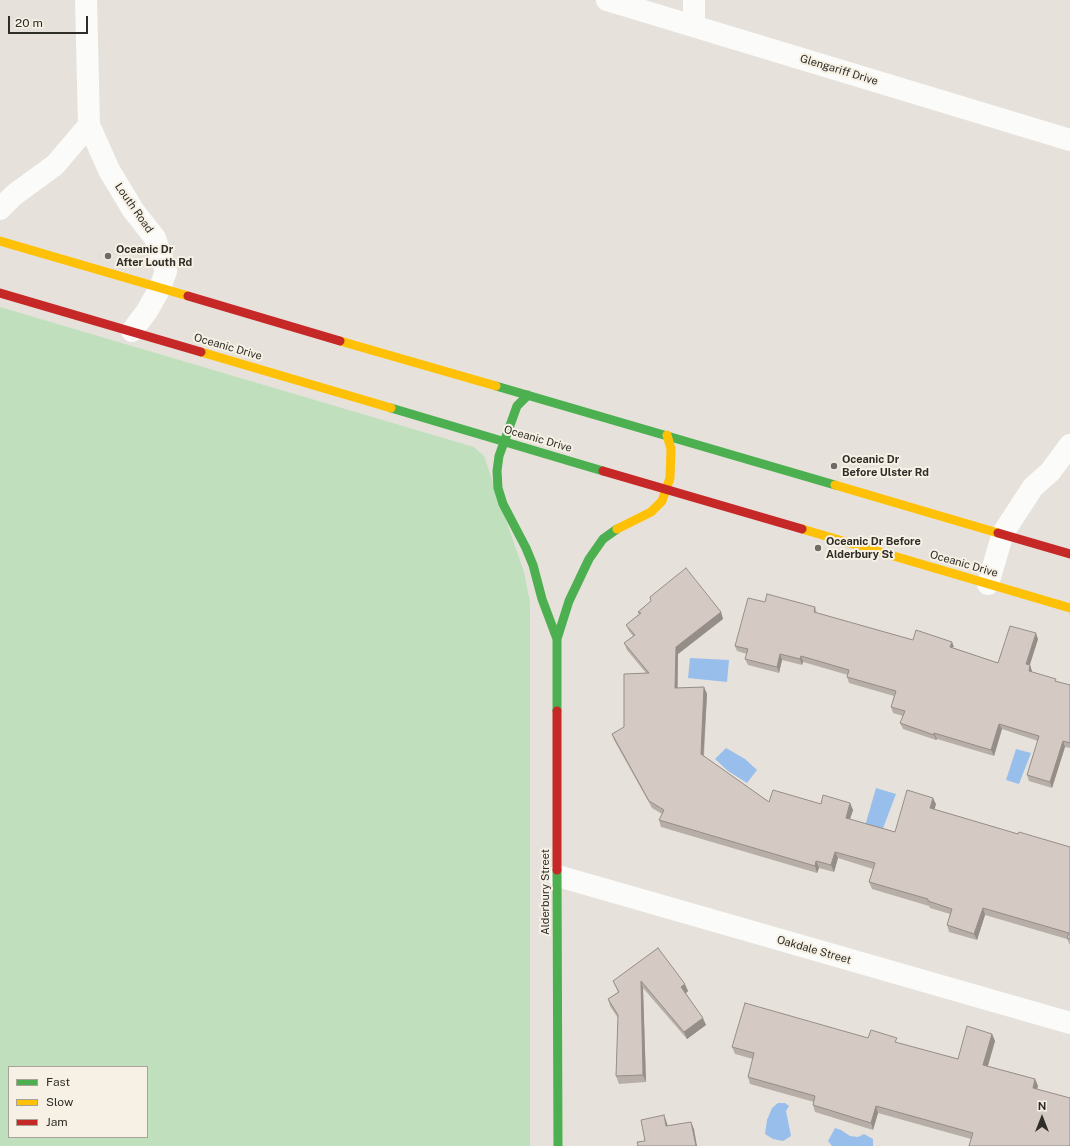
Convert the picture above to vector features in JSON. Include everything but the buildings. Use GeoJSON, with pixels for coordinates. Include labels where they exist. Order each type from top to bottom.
{"type":"FeatureCollection","features":[{"type":"Feature","properties":{"kind":"main road"},"geometry":{"type":"LineString","coordinates":[[0,242],[667,435],[1070,554]]}},
{"type":"Feature","properties":{"kind":"main road","name":"Oceanic Drive"},"geometry":{"type":"LineString","coordinates":[[0,293],[1070,608]]}},
{"type":"Feature","properties":{"kind":"main road","name":"Alderbury Street"},"geometry":{"type":"LineString","coordinates":[[528,395],[517,406],[499,456],[497,471],[498,488],[503,504],[526,548],[533,565],[542,599],[557,639]]}},
{"type":"Feature","properties":{"kind":"main road","name":"Alderbury Street"},"geometry":{"type":"LineString","coordinates":[[558,1146],[557,639],[569,601],[589,559],[603,540],[622,526],[654,510],[662,501],[670,478],[671,449],[667,435]]}},
{"type":"Feature","properties":{"kind":"street","name":"Louth Road"},"geometry":{"type":"LineString","coordinates":[[86,0],[89,125],[109,170],[133,210],[155,238],[166,271],[160,288],[148,311],[132,331]]}},
{"type":"Feature","properties":{"kind":"street","name":"Glengariff Drive"},"geometry":{"type":"LineString","coordinates":[[608,0],[1070,140]]}},
{"type":"Feature","properties":{"kind":"street"},"geometry":{"type":"LineString","coordinates":[[694,0],[694,26]]}},
{"type":"Feature","properties":{"kind":"street"},"geometry":{"type":"LineString","coordinates":[[0,209],[14,195],[55,165],[89,125]]}},
{"type":"Feature","properties":{"kind":"street"},"geometry":{"type":"LineString","coordinates":[[988,584],[1003,533],[1033,488],[1050,472],[1070,445]]}},
{"type":"Feature","properties":{"kind":"street","name":"Oakdale Street"},"geometry":{"type":"LineString","coordinates":[[558,876],[1070,1024]]}},
{"type":"Feature","properties":{"kind":"green space"},"geometry":{"type":"Polygon","coordinates":[[[0,307],[474,447],[484,456],[524,572],[530,602],[530,1146],[0,1146],[0,307]]]}},
{"type":"Feature","properties":{"kind":"water"},"geometry":{"type":"Polygon","coordinates":[[[690,658],[729,660],[727,682],[688,678],[690,658]]]}},
{"type":"Feature","properties":{"kind":"water"},"geometry":{"type":"Polygon","coordinates":[[[726,748],[745,759],[757,770],[747,783],[728,771],[715,759],[726,748]]]}},
{"type":"Feature","properties":{"kind":"water"},"geometry":{"type":"Polygon","coordinates":[[[1016,749],[1031,753],[1019,784],[1006,780],[1016,749]]]}},
{"type":"Feature","properties":{"kind":"water"},"geometry":{"type":"Polygon","coordinates":[[[876,788],[896,794],[882,831],[865,826],[876,788]]]}},
{"type":"Feature","properties":{"kind":"water"},"geometry":{"type":"Polygon","coordinates":[[[778,1103],[785,1103],[789,1106],[786,1111],[791,1136],[783,1141],[773,1139],[765,1134],[767,1120],[772,1108],[778,1103]]]}},
{"type":"Feature","properties":{"kind":"water"},"geometry":{"type":"Polygon","coordinates":[[[835,1128],[850,1136],[858,1137],[864,1134],[873,1139],[873,1146],[832,1146],[828,1141],[835,1128]]]}},
{"type":"Feature","properties":{"kind":"traffic: fast"},"geometry":{"type":"LineString","coordinates":[[496,386],[835,485]]}},
{"type":"Feature","properties":{"kind":"traffic: fast"},"geometry":{"type":"LineString","coordinates":[[528,395],[517,406],[499,456],[497,471],[498,488],[503,504],[526,548],[533,565],[542,599],[557,639]]}},
{"type":"Feature","properties":{"kind":"traffic: fast"},"geometry":{"type":"LineString","coordinates":[[391,408],[603,471]]}},
{"type":"Feature","properties":{"kind":"traffic: fast"},"geometry":{"type":"LineString","coordinates":[[557,711],[557,639],[569,601],[589,559],[603,539],[617,529]]}},
{"type":"Feature","properties":{"kind":"traffic: fast"},"geometry":{"type":"LineString","coordinates":[[557,870],[558,1146]]}},
{"type":"Feature","properties":{"kind":"traffic: slow"},"geometry":{"type":"LineString","coordinates":[[0,241],[188,296]]}},
{"type":"Feature","properties":{"kind":"traffic: slow"},"geometry":{"type":"LineString","coordinates":[[340,341],[496,386]]}},
{"type":"Feature","properties":{"kind":"traffic: slow"},"geometry":{"type":"LineString","coordinates":[[201,352],[391,408]]}},
{"type":"Feature","properties":{"kind":"traffic: slow"},"geometry":{"type":"LineString","coordinates":[[617,529],[651,512],[662,501],[670,478],[671,449],[667,435]]}},
{"type":"Feature","properties":{"kind":"traffic: slow"},"geometry":{"type":"LineString","coordinates":[[835,485],[998,533]]}},
{"type":"Feature","properties":{"kind":"traffic: slow"},"geometry":{"type":"LineString","coordinates":[[802,529],[1070,608]]}},
{"type":"Feature","properties":{"kind":"traffic: jam"},"geometry":{"type":"LineString","coordinates":[[0,293],[201,352]]}},
{"type":"Feature","properties":{"kind":"traffic: jam"},"geometry":{"type":"LineString","coordinates":[[188,296],[340,341]]}},
{"type":"Feature","properties":{"kind":"traffic: jam"},"geometry":{"type":"LineString","coordinates":[[603,471],[802,529]]}},
{"type":"Feature","properties":{"kind":"traffic: jam"},"geometry":{"type":"LineString","coordinates":[[998,533],[1070,554]]}},
{"type":"Feature","properties":{"kind":"traffic: jam"},"geometry":{"type":"LineString","coordinates":[[557,711],[557,870]]}},
{"type":"Feature","properties":{"kind":"place","name":"Oceanic Dr After Louth Rd"},"geometry":{"type":"Point","coordinates":[108,256]}},
{"type":"Feature","properties":{"kind":"place","name":"Oceanic Dr Before Ulster Rd"},"geometry":{"type":"Point","coordinates":[834,466]}},
{"type":"Feature","properties":{"kind":"place","name":"Oceanic Dr Before Alderbury St"},"geometry":{"type":"Point","coordinates":[818,548]}}]}
